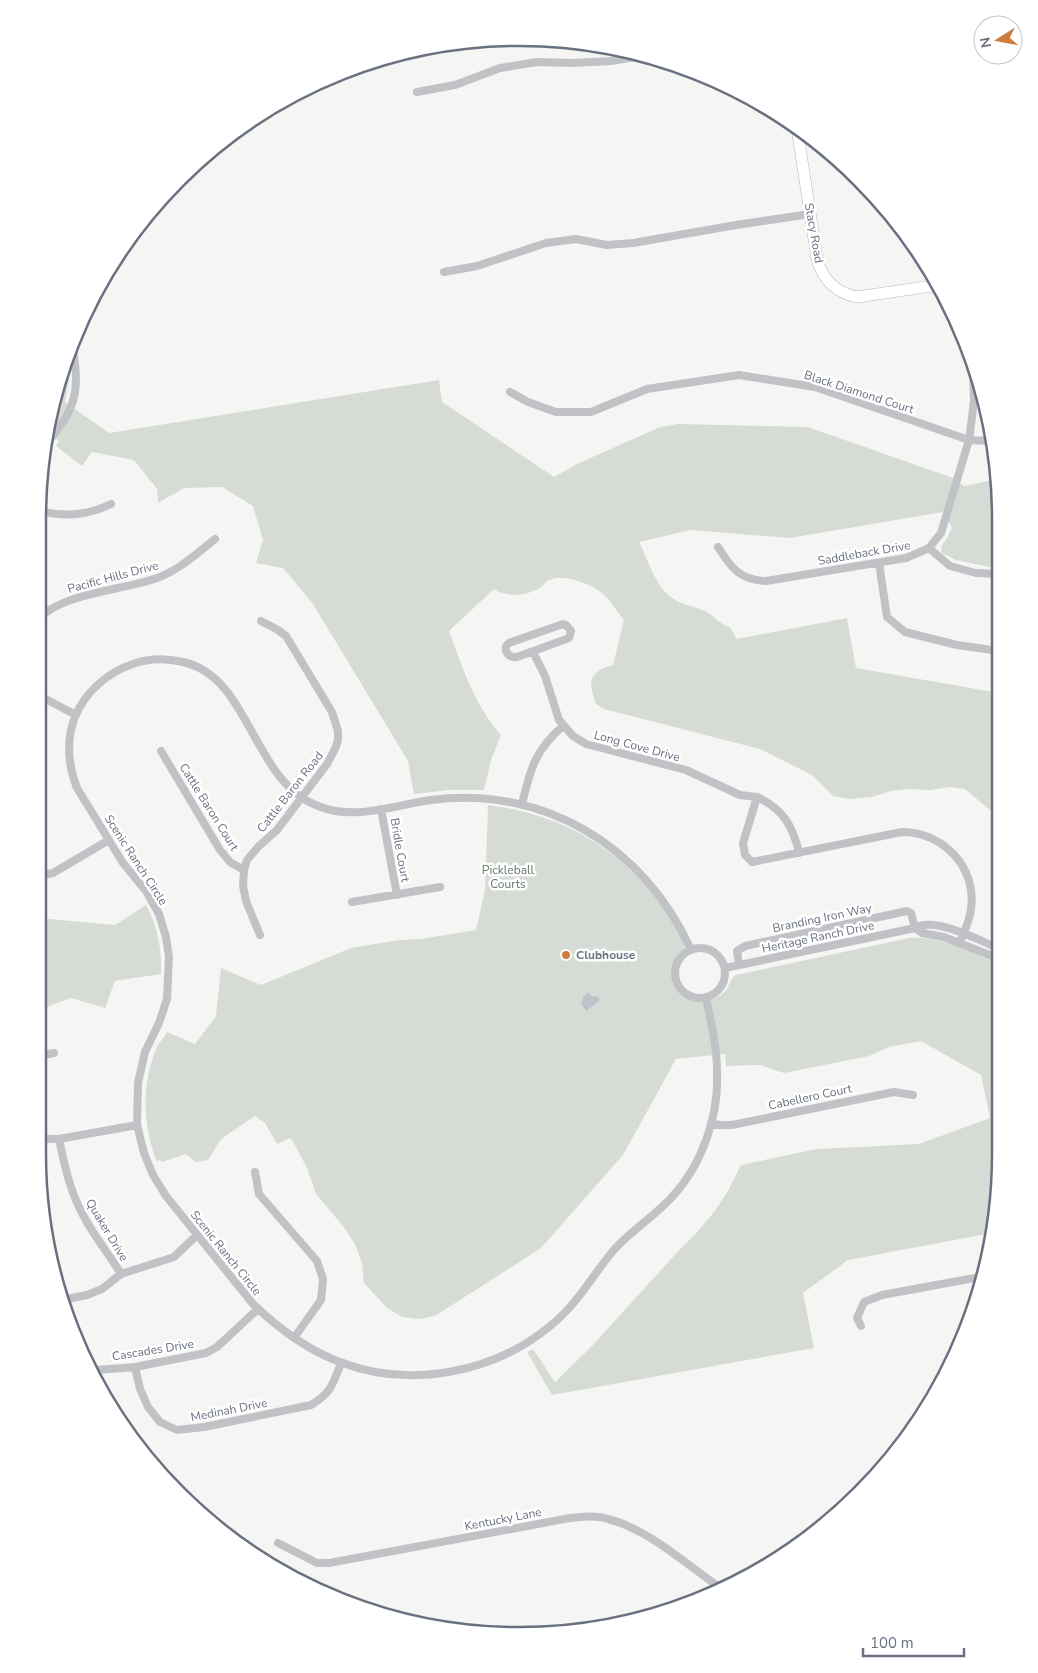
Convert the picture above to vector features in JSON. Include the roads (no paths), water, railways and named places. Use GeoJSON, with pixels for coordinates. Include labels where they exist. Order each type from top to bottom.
{"type":"FeatureCollection","features":[{"type":"Feature","properties":{"kind":"main road","name":"Stacy Road"},"geometry":{"type":"LineString","coordinates":[[798,138],[819,267],[824,277],[848,296],[858,297],[930,286]]}},
{"type":"Feature","properties":{"kind":"street"},"geometry":{"type":"LineString","coordinates":[[417,92],[455,85],[500,68],[537,62],[573,64],[626,58]]}},
{"type":"Feature","properties":{"kind":"street"},"geometry":{"type":"LineString","coordinates":[[444,272],[477,266],[546,242],[576,239],[607,245],[633,243],[810,214]]}},
{"type":"Feature","properties":{"kind":"street"},"geometry":{"type":"LineString","coordinates":[[54,435],[74,401],[76,392],[74,359]]}},
{"type":"Feature","properties":{"kind":"street","name":"Black Diamond Court"},"geometry":{"type":"LineString","coordinates":[[510,392],[528,402],[556,412],[591,412],[647,389],[739,375],[816,387],[969,440],[985,441]]}},
{"type":"Feature","properties":{"kind":"street","name":"Saddleback Drive"},"geometry":{"type":"LineString","coordinates":[[718,547],[732,568],[749,578],[757,580],[776,580],[879,563],[914,556],[929,548],[941,533],[969,440],[974,389]]}},
{"type":"Feature","properties":{"kind":"street"},"geometry":{"type":"LineString","coordinates":[[46,512],[76,515],[98,510],[111,504]]}},
{"type":"Feature","properties":{"kind":"street","name":"Pacific Hills Drive"},"geometry":{"type":"LineString","coordinates":[[46,613],[69,601],[138,584],[166,574],[183,564],[215,539]]}},
{"type":"Feature","properties":{"kind":"street"},"geometry":{"type":"LineString","coordinates":[[929,548],[950,566],[976,573],[992,574]]}},
{"type":"Feature","properties":{"kind":"street"},"geometry":{"type":"LineString","coordinates":[[879,563],[886,616],[905,632],[957,645],[992,650]]}},
{"type":"Feature","properties":{"kind":"street","name":"Cattle Baron Road"},"geometry":{"type":"LineString","coordinates":[[244,870],[252,854],[277,830],[332,757],[338,740],[338,730],[332,712],[289,640],[278,630],[260,621]]}},
{"type":"Feature","properties":{"kind":"street"},"geometry":{"type":"LineString","coordinates":[[559,625],[566,625],[571,631],[569,638],[533,652],[513,658],[510,657],[506,646],[509,643],[559,625]]}},
{"type":"Feature","properties":{"kind":"street","name":"Long Cove Drive"},"geometry":{"type":"LineString","coordinates":[[533,652],[544,676],[559,720],[579,741],[686,770],[740,795],[757,797],[771,805],[793,829],[799,853]]}},
{"type":"Feature","properties":{"kind":"street","name":"Scenic Ranch Circle"},"geometry":{"type":"LineString","coordinates":[[691,950],[677,921],[646,878],[620,854],[594,834],[562,818],[522,804],[489,799],[457,798],[431,800],[351,813],[325,809],[301,798],[285,783],[270,764],[224,687],[213,675],[196,666],[167,659],[147,660],[129,665],[103,680],[88,696],[76,715],[69,746],[73,780],[123,863],[141,884],[154,904],[163,925],[169,958],[167,999],[146,1052],[137,1097],[137,1125],[144,1154],[153,1175],[166,1196],[258,1309],[294,1338],[316,1352],[341,1363],[383,1373],[410,1374],[459,1370],[495,1359],[527,1343],[560,1318],[579,1298],[620,1243],[681,1187],[696,1162],[711,1123],[716,1100],[717,1072],[706,997]]}},
{"type":"Feature","properties":{"kind":"street"},"geometry":{"type":"LineString","coordinates":[[46,699],[76,715]]}},
{"type":"Feature","properties":{"kind":"street"},"geometry":{"type":"LineString","coordinates":[[522,804],[538,753],[544,744],[563,726]]}},
{"type":"Feature","properties":{"kind":"street","name":"Cattle Baron Court"},"geometry":{"type":"LineString","coordinates":[[161,751],[220,850],[230,862],[244,870]]}},
{"type":"Feature","properties":{"kind":"street"},"geometry":{"type":"LineString","coordinates":[[757,797],[743,843],[745,855],[752,862],[892,834],[912,832],[932,838],[944,845],[953,854],[966,874],[971,898],[971,909],[960,942]]}},
{"type":"Feature","properties":{"kind":"street","name":"Bridle Court"},"geometry":{"type":"LineString","coordinates":[[381,809],[397,895]]}},
{"type":"Feature","properties":{"kind":"street"},"geometry":{"type":"LineString","coordinates":[[46,874],[53,873],[109,840]]}},
{"type":"Feature","properties":{"kind":"street"},"geometry":{"type":"LineString","coordinates":[[244,870],[244,895],[260,935]]}},
{"type":"Feature","properties":{"kind":"street","name":"Bridle Court"},"geometry":{"type":"LineString","coordinates":[[352,902],[440,887]]}},
{"type":"Feature","properties":{"kind":"street","name":"Branding Iron Way"},"geometry":{"type":"LineString","coordinates":[[738,965],[737,951],[745,946],[856,922],[907,912],[913,916],[915,928]]}},
{"type":"Feature","properties":{"kind":"street","name":"Heritage Ranch Drive"},"geometry":{"type":"LineString","coordinates":[[725,968],[915,928],[921,924],[932,924],[992,946]]}},
{"type":"Feature","properties":{"kind":"street","name":"Heritage Ranch Drive"},"geometry":{"type":"LineString","coordinates":[[915,928],[922,933],[937,934],[992,955]]}},
{"type":"Feature","properties":{"kind":"street"},"geometry":{"type":"LineString","coordinates":[[706,948],[712,951],[718,956],[725,968],[725,976],[719,990],[706,997],[690,996],[678,984],[676,976],[679,960],[691,950],[706,948]]}},
{"type":"Feature","properties":{"kind":"street"},"geometry":{"type":"LineString","coordinates":[[46,1054],[54,1053]]}},
{"type":"Feature","properties":{"kind":"street","name":"Cabellero Court"},"geometry":{"type":"LineString","coordinates":[[711,1123],[732,1125],[894,1092],[913,1095]]}},
{"type":"Feature","properties":{"kind":"street"},"geometry":{"type":"LineString","coordinates":[[46,1139],[59,1139],[137,1125]]}},
{"type":"Feature","properties":{"kind":"street","name":"Quaker Drive"},"geometry":{"type":"LineString","coordinates":[[59,1139],[68,1178],[80,1209],[97,1239],[121,1274]]}},
{"type":"Feature","properties":{"kind":"street"},"geometry":{"type":"LineString","coordinates":[[255,1172],[260,1194],[317,1261],[324,1280],[321,1300],[294,1338]]}},
{"type":"Feature","properties":{"kind":"street"},"geometry":{"type":"LineString","coordinates":[[69,1299],[87,1295],[102,1289],[121,1274],[174,1257],[197,1235]]}},
{"type":"Feature","properties":{"kind":"street"},"geometry":{"type":"LineString","coordinates":[[861,1326],[857,1318],[864,1302],[882,1295],[975,1278]]}},
{"type":"Feature","properties":{"kind":"street","name":"Cascades Drive"},"geometry":{"type":"LineString","coordinates":[[99,1370],[135,1367],[206,1353],[217,1347],[258,1309]]}},
{"type":"Feature","properties":{"kind":"street","name":"Medinah Drive"},"geometry":{"type":"LineString","coordinates":[[135,1367],[140,1389],[148,1408],[160,1422],[177,1430],[204,1428],[311,1405],[324,1397],[332,1386],[341,1363]]}},
{"type":"Feature","properties":{"kind":"street","name":"Kentucky Lane"},"geometry":{"type":"LineString","coordinates":[[278,1543],[317,1563],[329,1564],[570,1518],[596,1516],[607,1518],[633,1529],[658,1544],[714,1584]]}},
{"type":"Feature","properties":{"kind":"place","name":"Clubhouse"},"geometry":{"type":"Point","coordinates":[566,955]}},
{"type":"Feature","properties":{"kind":"park label","name":"Pickleball Courts"},"geometry":{"type":"Point","coordinates":[508,877]}}]}
